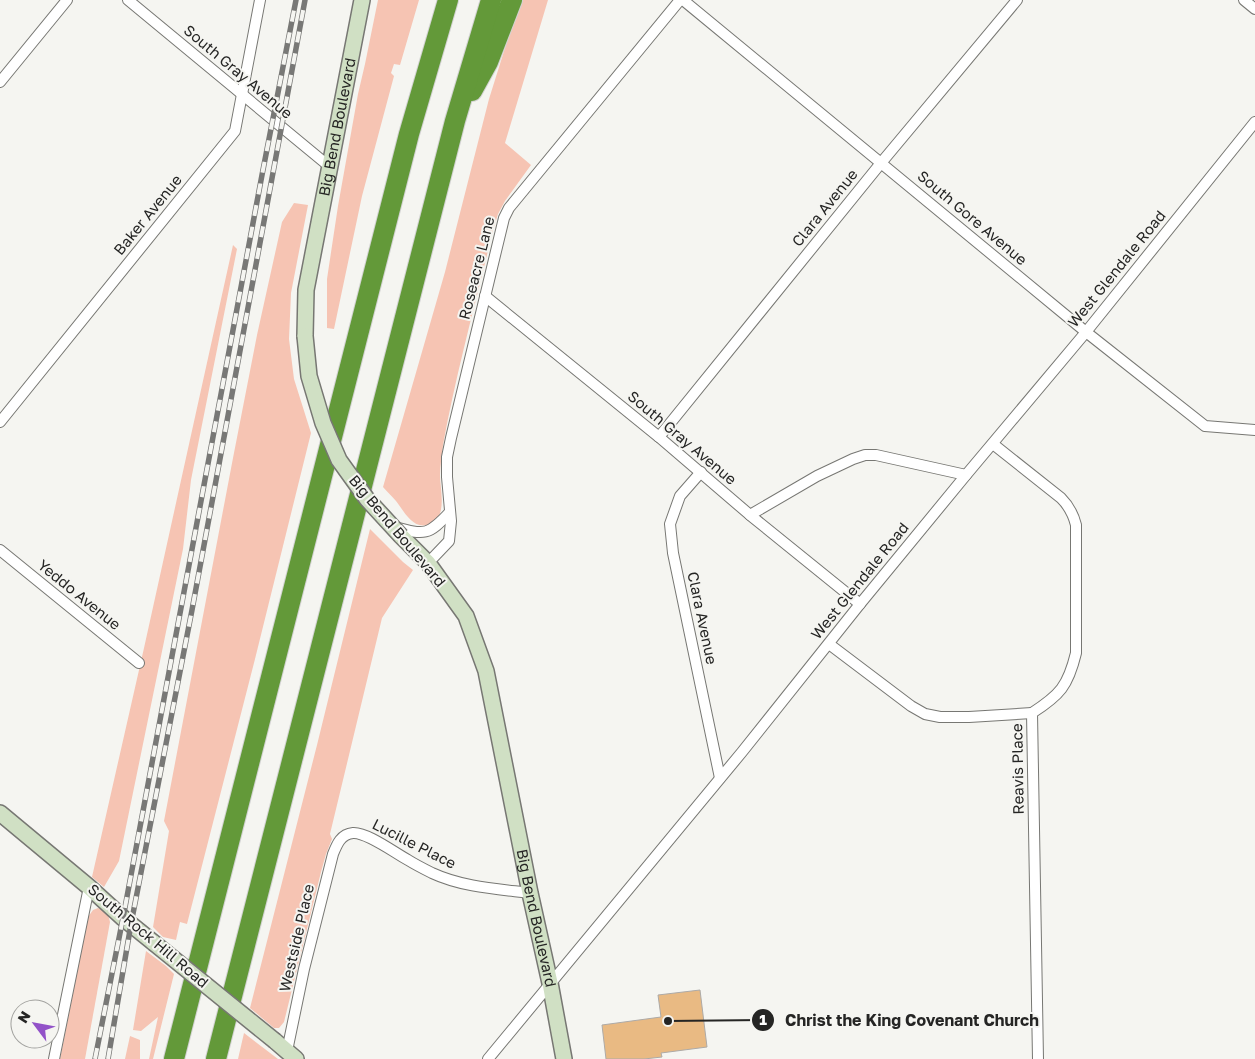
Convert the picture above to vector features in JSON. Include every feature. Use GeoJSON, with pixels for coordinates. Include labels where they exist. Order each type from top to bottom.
{"type":"FeatureCollection","features":[{"type":"Feature","properties":{"kind":"highway"},"geometry":{"type":"LineString","coordinates":[[428,66],[435,0]]}},
{"type":"Feature","properties":{"kind":"highway"},"geometry":{"type":"LineString","coordinates":[[174,1059],[388,213],[448,0]]}},
{"type":"Feature","properties":{"kind":"highway"},"geometry":{"type":"LineString","coordinates":[[216,1059],[455,121],[491,0]]}},
{"type":"Feature","properties":{"kind":"highway"},"geometry":{"type":"LineString","coordinates":[[455,121],[488,62],[512,0]]}},
{"type":"Feature","properties":{"kind":"main road","name":"Big Bend Boulevard"},"geometry":{"type":"LineString","coordinates":[[362,0],[306,290],[305,336],[308,376],[323,424],[339,460],[367,499],[428,563],[466,616],[486,671],[564,1059]]}},
{"type":"Feature","properties":{"kind":"main road","name":"South Rock Hill Road"},"geometry":{"type":"LineString","coordinates":[[0,813],[154,943],[286,1050]]}},
{"type":"Feature","properties":{"kind":"street"},"geometry":{"type":"LineString","coordinates":[[0,82],[67,0]]}},
{"type":"Feature","properties":{"kind":"street","name":"South Gray Avenue"},"geometry":{"type":"LineString","coordinates":[[128,0],[330,167]]}},
{"type":"Feature","properties":{"kind":"street","name":"Baker Avenue"},"geometry":{"type":"LineString","coordinates":[[0,422],[235,131],[260,0]]}},
{"type":"Feature","properties":{"kind":"street","name":"South Gore Avenue"},"geometry":{"type":"LineString","coordinates":[[682,0],[1086,332],[1205,426],[1255,430]]}},
{"type":"Feature","properties":{"kind":"street","name":"Roseacre Lane"},"geometry":{"type":"LineString","coordinates":[[428,563],[449,541],[451,521],[447,457],[504,218],[509,208],[682,0]]}},
{"type":"Feature","properties":{"kind":"street","name":"Clara Avenue"},"geometry":{"type":"LineString","coordinates":[[659,437],[1017,0]]}},
{"type":"Feature","properties":{"kind":"street"},"geometry":{"type":"LineString","coordinates":[[1244,0],[1255,9]]}},
{"type":"Feature","properties":{"kind":"street","name":"West Glendale Road"},"geometry":{"type":"LineString","coordinates":[[488,1059],[830,644],[860,604],[966,475],[1086,332],[1255,122]]}},
{"type":"Feature","properties":{"kind":"street","name":"South Gray Avenue"},"geometry":{"type":"LineString","coordinates":[[485,296],[860,604]]}},
{"type":"Feature","properties":{"kind":"street","name":"Reavis Place"},"geometry":{"type":"LineString","coordinates":[[993,444],[1061,498],[1074,514],[1076,525],[1076,653],[1072,670],[1059,692],[1032,713],[1038,1059]]}},
{"type":"Feature","properties":{"kind":"street"},"geometry":{"type":"LineString","coordinates":[[750,515],[816,476],[865,455],[886,457],[966,475]]}},
{"type":"Feature","properties":{"kind":"street","name":"Clara Avenue"},"geometry":{"type":"LineString","coordinates":[[701,472],[680,496],[670,524],[673,553],[720,778]]}},
{"type":"Feature","properties":{"kind":"street"},"geometry":{"type":"LineString","coordinates":[[397,532],[428,532],[437,526],[450,512]]}},
{"type":"Feature","properties":{"kind":"street","name":"Yeddo Avenue"},"geometry":{"type":"LineString","coordinates":[[0,550],[139,663]]}},
{"type":"Feature","properties":{"kind":"street"},"geometry":{"type":"LineString","coordinates":[[830,644],[911,706],[925,714],[940,717],[969,717],[1032,713]]}},
{"type":"Feature","properties":{"kind":"street","name":"Lucille Place"},"geometry":{"type":"LineString","coordinates":[[345,836],[352,833],[370,838],[434,874],[454,881],[530,893]]}},
{"type":"Feature","properties":{"kind":"street","name":"Westside Place"},"geometry":{"type":"LineString","coordinates":[[286,1050],[330,864],[337,844],[345,836]]}},
{"type":"Feature","properties":{"kind":"street"},"geometry":{"type":"LineString","coordinates":[[54,1059],[89,887]]}},
{"type":"Feature","properties":{"kind":"shaded area"},"geometry":{"type":"Polygon","coordinates":[[[378,0],[419,0],[400,65],[394,64],[391,73],[394,76],[362,196],[334,329],[327,328],[327,279],[338,206],[358,94],[378,0]]]}},
{"type":"Feature","properties":{"kind":"shaded area"},"geometry":{"type":"Polygon","coordinates":[[[520,0],[548,0],[505,143],[531,165],[505,201],[493,230],[448,418],[440,472],[441,509],[436,520],[430,524],[419,525],[406,515],[383,487],[445,272],[489,99],[520,0]]]}},
{"type":"Feature","properties":{"kind":"shaded area"},"geometry":{"type":"Polygon","coordinates":[[[294,203],[308,205],[291,293],[289,339],[294,379],[311,433],[187,924],[180,922],[176,940],[163,937],[153,927],[169,831],[164,821],[257,335],[282,222],[294,203]]]}},
{"type":"Feature","properties":{"kind":"shaded area"},"geometry":{"type":"Polygon","coordinates":[[[233,245],[237,249],[191,480],[183,549],[119,861],[104,887],[92,877],[233,245]]]}},
{"type":"Feature","properties":{"kind":"shaded area"},"geometry":{"type":"Polygon","coordinates":[[[370,529],[413,570],[382,618],[330,834],[332,839],[321,872],[284,1022],[279,1028],[274,1028],[250,1008],[370,529]]]}},
{"type":"Feature","properties":{"kind":"shaded area"},"geometry":{"type":"Polygon","coordinates":[[[98,908],[107,913],[110,922],[85,1059],[60,1059],[88,917],[93,910],[98,908]]]}},
{"type":"Feature","properties":{"kind":"shaded area"},"geometry":{"type":"Polygon","coordinates":[[[146,951],[174,974],[153,1059],[149,1059],[158,1017],[141,1031],[133,1030],[146,951]]]}},
{"type":"Feature","properties":{"kind":"shaded area"},"geometry":{"type":"Polygon","coordinates":[[[244,1033],[278,1059],[238,1059],[244,1033]]]}},
{"type":"Feature","properties":{"kind":"shaded area"},"geometry":{"type":"Polygon","coordinates":[[[130,1036],[140,1040],[140,1059],[125,1059],[130,1036]]]}},
{"type":"Feature","properties":{"kind":"building"},"geometry":{"type":"Polygon","coordinates":[[[700,990],[707,1047],[661,1053],[662,1057],[606,1059],[602,1025],[661,1017],[658,995],[700,990]]]}},
{"type":"Feature","properties":{"kind":"railway"},"geometry":{"type":"LineString","coordinates":[[95,1059],[296,0]]}},
{"type":"Feature","properties":{"kind":"railway"},"geometry":{"type":"LineString","coordinates":[[108,1059],[131,924],[192,610],[305,0]]}},
{"type":"Feature","properties":{"kind":"place","name":"Christ the King Covenant Church"},"geometry":{"type":"Point","coordinates":[668,1021]}}]}
